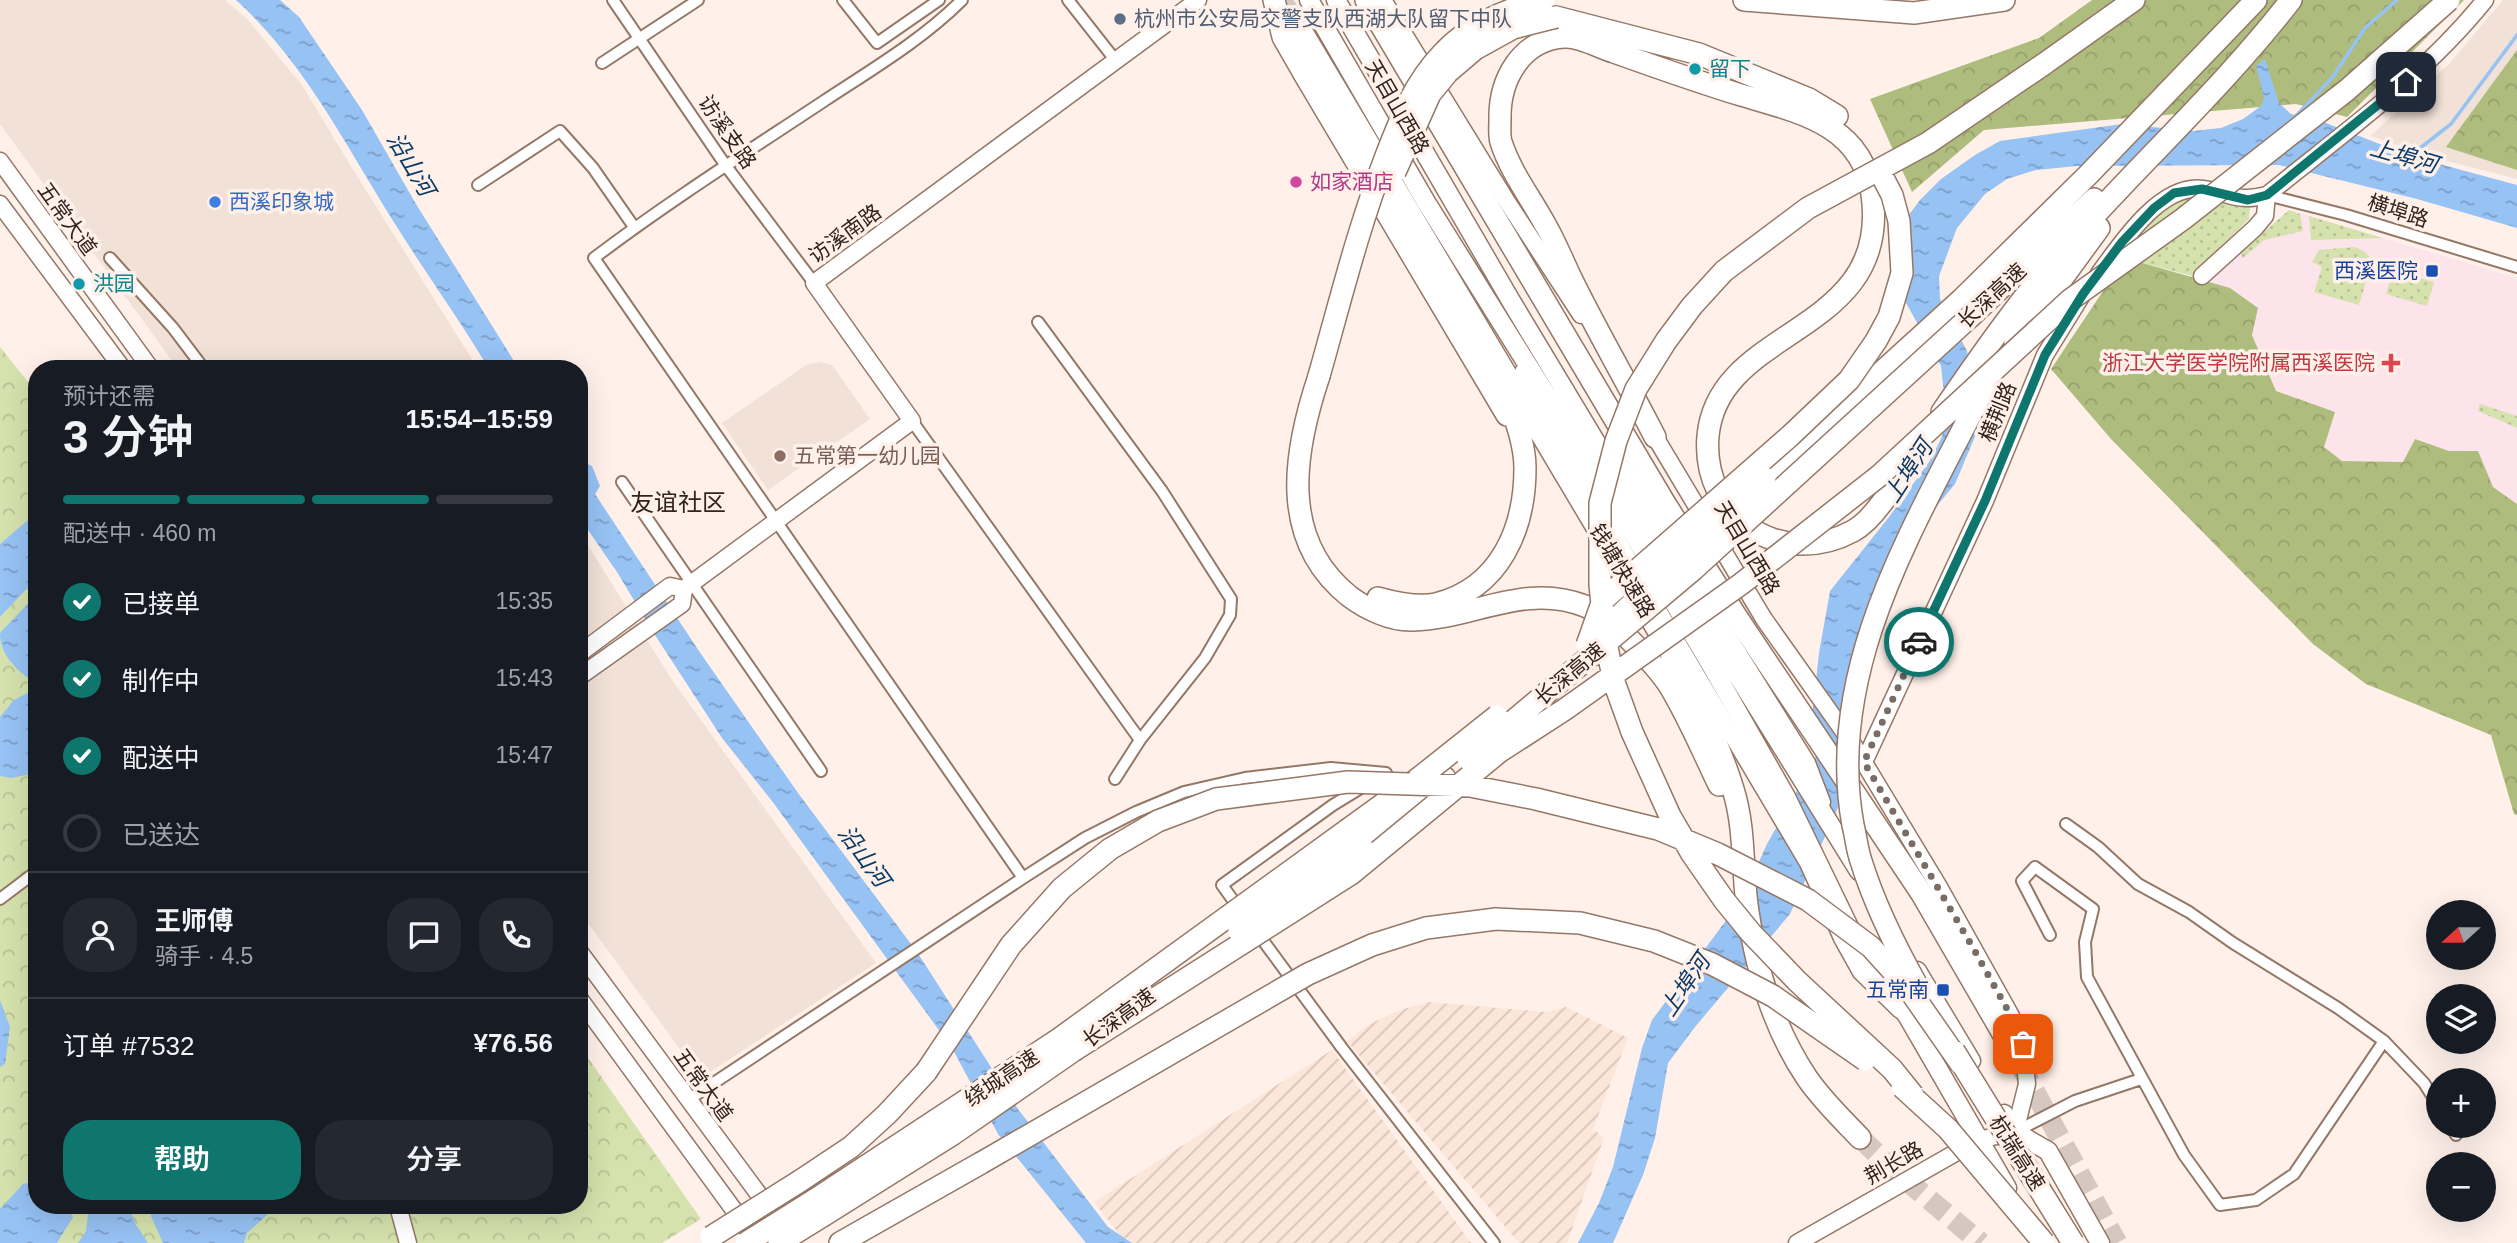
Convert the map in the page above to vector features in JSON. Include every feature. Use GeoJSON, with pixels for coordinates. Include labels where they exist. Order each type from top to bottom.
{"type":"FeatureCollection","features":[{"type":"Feature","properties":{"kind":"highway"},"geometry":{"type":"LineString","coordinates":[[1274,0],[1283,37],[1506,412],[1525,465]]}},
{"type":"Feature","properties":{"kind":"highway"},"geometry":{"type":"LineString","coordinates":[[1366,0],[1664,502],[1735,616],[1922,894],[2005,1037]]}},
{"type":"Feature","properties":{"kind":"highway"},"geometry":{"type":"LineString","coordinates":[[1744,0],[1914,13],[2004,0]]}},
{"type":"Feature","properties":{"kind":"highway"},"geometry":{"type":"LineString","coordinates":[[1913,1095],[1892,1069],[1797,981],[1751,933],[1716,889],[1670,816],[1632,732],[1614,682],[1606,642],[1600,585],[1600,503],[1616,441],[1636,389],[1692,306],[1724,271],[1808,208],[1928,143],[2134,0]]}},
{"type":"Feature","properties":{"kind":"highway","name":"长深高速"},"geometry":{"type":"LineString","coordinates":[[746,1243],[819,1208],[949,1125],[1066,1045],[1355,835],[1448,776],[1694,569],[1966,308],[2089,174],[2256,0]]}},
{"type":"Feature","properties":{"kind":"highway"},"geometry":{"type":"LineString","coordinates":[[2180,116],[2274,0]]}},
{"type":"Feature","properties":{"kind":"highway"},"geometry":{"type":"LineString","coordinates":[[1655,437],[1548,228],[1516,176],[1500,139],[1500,99],[1512,66],[1535,44],[1568,36],[1692,80],[1805,114],[1833,128],[1858,153],[1869,175],[1874,209],[1873,237],[1854,281],[1840,299],[1751,362],[1725,388],[1714,409],[1708,436],[1710,467],[1717,489],[1730,509],[1747,528],[1773,540],[1794,545],[1829,540],[1854,531],[1867,521],[2005,320],[2125,177],[2291,0]]}},
{"type":"Feature","properties":{"kind":"highway"},"geometry":{"type":"LineString","coordinates":[[1066,1045],[1351,874],[1499,752],[1564,710],[1741,584],[1879,477],[2070,300],[2183,219],[2336,98],[2449,0]]}},
{"type":"Feature","properties":{"kind":"highway"},"geometry":{"type":"LineString","coordinates":[[1468,311],[1506,393],[1516,421],[1525,465],[1523,503],[1513,537],[1494,569],[1470,591],[1434,604],[1402,604],[1375,597],[1349,579],[1334,564],[1321,543],[1311,508],[1311,459],[1315,430],[1325,377],[1366,208],[1412,96],[1427,71],[1443,52],[1461,37],[1487,20],[1516,7],[1550,9],[1699,54],[1809,99],[1836,115],[1866,146],[1892,195],[1899,221],[1902,273],[1889,317],[1876,341],[1849,380],[1790,436],[1603,600],[1587,645]]}},
{"type":"Feature","properties":{"kind":"highway","name":"钱塘快速路"},"geometry":{"type":"LineString","coordinates":[[1302,32],[1674,659],[1712,732],[1734,790],[1742,833],[1747,903],[1758,970],[1773,1013],[1792,1054],[1808,1080],[1860,1138]]}},
{"type":"Feature","properties":{"kind":"highway"},"geometry":{"type":"LineString","coordinates":[[1961,1064],[1886,929],[1860,859],[1850,805],[1847,753],[1854,695],[1888,581],[1987,381],[2074,264],[2125,177]]}},
{"type":"Feature","properties":{"kind":"highway","name":"长深高速"},"geometry":{"type":"LineString","coordinates":[[1355,835],[1419,778],[1587,645],[1792,453],[2125,177]]}},
{"type":"Feature","properties":{"kind":"highway"},"geometry":{"type":"LineString","coordinates":[[1325,377],[1307,411],[1297,476],[1302,528],[1315,555],[1336,585],[1360,604],[1384,615],[1411,621],[1504,601],[1551,597],[1586,606],[1614,624],[1668,684],[1698,741],[1720,788],[1745,876]]}},
{"type":"Feature","properties":{"kind":"highway"},"geometry":{"type":"LineString","coordinates":[[706,1240],[851,1147],[887,1114],[926,1072],[1011,945],[1062,888],[1110,849],[1158,821],[1216,799],[1348,782],[1471,786],[1658,830],[1718,854],[1808,900],[1871,947],[1908,988],[1961,1064]]}},
{"type":"Feature","properties":{"kind":"highway"},"geometry":{"type":"LineString","coordinates":[[840,1243],[1308,974],[1372,945],[1426,929],[1496,919],[1580,923],[1654,941],[1712,964],[1773,996],[1913,1095]]}},
{"type":"Feature","properties":{"kind":"highway","name":"杭瑞高速"},"geometry":{"type":"LineString","coordinates":[[1961,1064],[2073,1243]]}},
{"type":"Feature","properties":{"kind":"highway","name":"杭瑞高速"},"geometry":{"type":"LineString","coordinates":[[1913,1095],[1957,1139],[2044,1243]]}},
{"type":"Feature","properties":{"kind":"highway","name":"长深高速"},"geometry":{"type":"LineString","coordinates":[[779,1243],[819,1208]]}},
{"type":"Feature","properties":{"kind":"main road","name":"访溪南路"},"geometry":{"type":"LineString","coordinates":[[912,421],[814,283],[1198,0]]}},
{"type":"Feature","properties":{"kind":"main road","name":"天目山西路"},"geometry":{"type":"LineString","coordinates":[[1309,0],[1426,202],[1471,270],[1639,543],[1850,929],[1908,1017],[2038,1243]]}},
{"type":"Feature","properties":{"kind":"main road","name":"天目山西路"},"geometry":{"type":"LineString","coordinates":[[1336,0],[1696,608],[1804,770],[1829,819],[1951,1030],[2015,1132],[2048,1151],[2100,1243]]}},
{"type":"Feature","properties":{"kind":"main road","name":"天目山西路"},"geometry":{"type":"LineString","coordinates":[[1383,0],[1506,201],[1585,321],[1763,619],[1854,746],[1964,930],[2011,1016],[2023,1044],[2027,1084],[2015,1132]]}},
{"type":"Feature","properties":{"kind":"main road"},"geometry":{"type":"LineString","coordinates":[[2202,276],[2265,216],[2267,195],[2415,73],[2462,28],[2485,0]]}},
{"type":"Feature","properties":{"kind":"main road","name":"五常大道"},"geometry":{"type":"LineString","coordinates":[[0,161],[144,360]]}},
{"type":"Feature","properties":{"kind":"main road","name":"横荆路"},"geometry":{"type":"LineString","coordinates":[[1864,762],[1985,501],[2045,355],[2083,294],[2122,242],[2174,193],[2202,189],[2248,200],[2267,195]]}},
{"type":"Feature","properties":{"kind":"main road","name":"五常大道"},"geometry":{"type":"LineString","coordinates":[[0,204],[116,360]]}},
{"type":"Feature","properties":{"kind":"main road"},"geometry":{"type":"LineString","coordinates":[[588,671],[649,627],[682,591],[912,421]]}},
{"type":"Feature","properties":{"kind":"main road"},"geometry":{"type":"LineString","coordinates":[[588,647],[637,610],[682,591]]}},
{"type":"Feature","properties":{"kind":"main road","name":"五常大道"},"geometry":{"type":"LineString","coordinates":[[588,963],[795,1243]]}},
{"type":"Feature","properties":{"kind":"main road"},"geometry":{"type":"LineString","coordinates":[[588,1010],[758,1243]]}},
{"type":"Feature","properties":{"kind":"main road","name":"荆长路"},"geometry":{"type":"LineString","coordinates":[[1797,1243],[1978,1140],[2015,1132]]}},
{"type":"Feature","properties":{"kind":"main road"},"geometry":{"type":"LineString","coordinates":[[400,1214],[408,1243]]}},
{"type":"Feature","properties":{"kind":"street","name":"访溪支路"},"geometry":{"type":"LineString","coordinates":[[613,0],[726,166],[814,283]]}},
{"type":"Feature","properties":{"kind":"street"},"geometry":{"type":"LineString","coordinates":[[603,62],[698,0]]}},
{"type":"Feature","properties":{"kind":"street"},"geometry":{"type":"LineString","coordinates":[[843,0],[877,43],[939,0]]}},
{"type":"Feature","properties":{"kind":"street"},"geometry":{"type":"LineString","coordinates":[[962,0],[943,19],[876,67],[634,227],[594,258],[1023,878]]}},
{"type":"Feature","properties":{"kind":"street"},"geometry":{"type":"LineString","coordinates":[[1068,0],[1116,61]]}},
{"type":"Feature","properties":{"kind":"street"},"geometry":{"type":"LineString","coordinates":[[478,185],[560,131],[593,167],[634,227]]}},
{"type":"Feature","properties":{"kind":"street","name":"横埠路"},"geometry":{"type":"LineString","coordinates":[[2267,195],[2346,215],[2517,267]]}},
{"type":"Feature","properties":{"kind":"street"},"geometry":{"type":"LineString","coordinates":[[110,258],[173,328],[197,360]]}},
{"type":"Feature","properties":{"kind":"street"},"geometry":{"type":"LineString","coordinates":[[1038,322],[1162,491],[1231,599],[1230,615],[1205,658],[1140,740],[1115,779]]}},
{"type":"Feature","properties":{"kind":"street"},"geometry":{"type":"LineString","coordinates":[[912,421],[1140,740]]}},
{"type":"Feature","properties":{"kind":"street"},"geometry":{"type":"LineString","coordinates":[[622,482],[682,591],[821,771]]}},
{"type":"Feature","properties":{"kind":"street"},"geometry":{"type":"LineString","coordinates":[[688,1100],[1023,878],[1086,838],[1136,812],[1184,792],[1245,778],[1331,768],[1386,773],[1334,805],[1222,885],[1342,1048],[1494,1243]]}},
{"type":"Feature","properties":{"kind":"street"},"geometry":{"type":"LineString","coordinates":[[2067,824],[2098,847],[2138,884],[2189,912],[2233,943],[2338,1007],[2384,1041],[2426,1086]]}},
{"type":"Feature","properties":{"kind":"street"},"geometry":{"type":"LineString","coordinates":[[2050,935],[2022,881],[2035,867],[2092,909],[2085,942],[2087,978],[2184,1155],[2220,1205],[2256,1200],[2294,1174],[2384,1041]]}},
{"type":"Feature","properties":{"kind":"street"},"geometry":{"type":"LineString","coordinates":[[0,899],[28,878]]}},
{"type":"Feature","properties":{"kind":"street"},"geometry":{"type":"LineString","coordinates":[[2015,1132],[2075,1101],[2141,1079]]}},
{"type":"Feature","properties":{"kind":"shaded area","name":"西溪印象城"},"geometry":{"type":"Polygon","coordinates":[[[0,0],[225,0],[247,19],[302,85],[472,360],[171,360],[0,124],[0,0]]]}},
{"type":"Feature","properties":{"kind":"shaded area"},"geometry":{"type":"Polygon","coordinates":[[[2503,0],[2517,0],[2517,179],[2447,161],[2370,136],[2449,64],[2503,0]]]}},
{"type":"Feature","properties":{"kind":"shaded area","name":"浙江大学医学院附属西溪医院"},"geometry":{"type":"Polygon","coordinates":[[[2289,210],[2517,278],[2517,504],[2493,487],[2478,451],[2449,451],[2415,439],[2403,462],[2342,461],[2323,447],[2335,412],[2276,391],[2252,334],[2208,281],[2289,210]]]}},
{"type":"Feature","properties":{"kind":"shaded area","name":"五常第一幼儿园"},"geometry":{"type":"Polygon","coordinates":[[[820,362],[832,365],[870,419],[768,490],[722,423],[806,365],[820,362]]]}},
{"type":"Feature","properties":{"kind":"shaded area"},"geometry":{"type":"Polygon","coordinates":[[[588,545],[672,680],[876,963],[701,1078],[588,923],[588,545]]]}},
{"type":"Feature","properties":{"kind":"shaded area"},"geometry":{"type":"Polygon","coordinates":[[[1428,1002],[1546,1012],[1566,1007],[1628,1038],[1593,1129],[1604,1138],[1567,1243],[1519,1243],[1347,1041],[1370,1024],[1397,1011],[1428,1002]]]}},
{"type":"Feature","properties":{"kind":"shaded area"},"geometry":{"type":"Polygon","coordinates":[[[1332,1050],[1471,1243],[1133,1243],[1120,1235],[1094,1202],[1332,1050]]]}},
{"type":"Feature","properties":{"kind":"green space"},"geometry":{"type":"Polygon","coordinates":[[[2092,0],[2464,0],[2347,117],[2296,104],[1984,130],[1912,192],[1870,99],[2039,38],[2092,0]]]}},
{"type":"Feature","properties":{"kind":"green space"},"geometry":{"type":"Polygon","coordinates":[[[2517,50],[2517,170],[2446,147],[2517,50]]]}},
{"type":"Feature","properties":{"kind":"green space"},"geometry":{"type":"Polygon","coordinates":[[[2186,194],[2250,206],[2249,219],[2192,276],[2125,258],[2161,210],[2186,194]]]}},
{"type":"Feature","properties":{"kind":"green space"},"geometry":{"type":"Polygon","coordinates":[[[2289,210],[2300,214],[2303,231],[2264,240],[2243,258],[2240,253],[2289,210]]]}},
{"type":"Feature","properties":{"kind":"green space"},"geometry":{"type":"Polygon","coordinates":[[[2309,216],[2383,238],[2311,240],[2309,216]]]}},
{"type":"Feature","properties":{"kind":"green space"},"geometry":{"type":"Polygon","coordinates":[[[2355,247],[2365,252],[2372,261],[2359,305],[2314,292],[2322,267],[2312,262],[2319,250],[2355,247]]]}},
{"type":"Feature","properties":{"kind":"green space"},"geometry":{"type":"Polygon","coordinates":[[[2125,258],[2230,288],[2258,308],[2252,335],[2276,391],[2335,412],[2324,447],[2342,461],[2403,462],[2415,439],[2449,451],[2478,451],[2493,487],[2517,504],[2517,815],[2514,814],[2491,735],[2366,684],[2313,644],[2111,439],[2051,369],[2125,258]]]}},
{"type":"Feature","properties":{"kind":"green space"},"geometry":{"type":"Polygon","coordinates":[[[2393,270],[2434,282],[2427,306],[2386,294],[2393,270]]]}},
{"type":"Feature","properties":{"kind":"green space"},"geometry":{"type":"Polygon","coordinates":[[[0,347],[28,382],[28,1214],[588,1214],[588,1058],[701,1219],[662,1243],[0,1243],[0,347]]]}},
{"type":"Feature","properties":{"kind":"green space"},"geometry":{"type":"Polygon","coordinates":[[[2480,404],[2517,416],[2517,428],[2478,411],[2480,404]]]}},
{"type":"Feature","properties":{"kind":"water"},"geometry":{"type":"Polygon","coordinates":[[[236,0],[280,0],[299,17],[362,110],[416,204],[513,360],[483,360],[320,102],[282,49],[236,0]]]}},
{"type":"Feature","properties":{"kind":"water","name":"上埠河"},"geometry":{"type":"Polygon","coordinates":[[[2265,59],[2279,103],[2291,114],[2321,121],[2410,156],[2517,185],[2517,228],[2417,199],[2279,165],[2077,166],[2036,170],[2007,179],[1985,194],[1957,228],[1939,276],[1940,299],[1967,351],[1975,397],[1976,434],[1955,484],[1921,525],[1864,668],[1841,801],[1790,914],[1668,1063],[1655,1138],[1643,1175],[1613,1243],[1578,1243],[1599,1203],[1613,1167],[1642,1048],[1652,1020],[1742,899],[1767,844],[1817,755],[1812,718],[1819,653],[1830,591],[1889,517],[1929,462],[1941,439],[1947,420],[1941,366],[1895,283],[1899,228],[1920,200],[1941,179],[2000,141],[2122,124],[2193,131],[2221,128],[2243,119],[2261,106],[2264,98],[2256,66],[2265,59]]]}},
{"type":"Feature","properties":{"kind":"water"},"geometry":{"type":"Polygon","coordinates":[[[588,464],[592,466],[600,486],[595,494],[701,654],[798,793],[917,952],[1018,1109],[1108,1227],[1132,1243],[1086,1243],[998,1134],[952,1048],[772,801],[722,738],[588,530],[588,464]]]}},
{"type":"Feature","properties":{"kind":"water"},"geometry":{"type":"Polygon","coordinates":[[[28,520],[28,587],[0,617],[0,544],[28,520]]]}},
{"type":"Feature","properties":{"kind":"water"},"geometry":{"type":"Polygon","coordinates":[[[28,603],[28,678],[8,659],[2,647],[0,633],[28,603]]]}},
{"type":"Feature","properties":{"kind":"water"},"geometry":{"type":"Polygon","coordinates":[[[28,693],[28,775],[11,778],[0,776],[0,717],[14,700],[28,693]]]}},
{"type":"Feature","properties":{"kind":"water"},"geometry":{"type":"Polygon","coordinates":[[[0,1000],[10,1027],[5,1064],[0,1067],[0,1000]]]}},
{"type":"Feature","properties":{"kind":"water"},"geometry":{"type":"Polygon","coordinates":[[[28,1183],[28,1214],[71,1214],[73,1217],[57,1243],[0,1243],[0,1209],[23,1184],[28,1183]]]}},
{"type":"Feature","properties":{"kind":"water"},"geometry":{"type":"Polygon","coordinates":[[[88,1214],[132,1214],[148,1243],[78,1243],[86,1231],[88,1214]]]}},
{"type":"Feature","properties":{"kind":"water"},"geometry":{"type":"Polygon","coordinates":[[[268,1214],[247,1233],[244,1243],[163,1243],[151,1216],[268,1214]]]}},
{"type":"Feature","properties":{"kind":"waterway"},"geometry":{"type":"LineString","coordinates":[[2293,119],[2332,78],[2365,28],[2397,0]]}},
{"type":"Feature","properties":{"kind":"waterway","name":"上埠河"},"geometry":{"type":"LineString","coordinates":[[2410,156],[2451,124],[2517,35]]}},
{"type":"Feature","properties":{"kind":"tunnel"},"geometry":{"type":"LineString","coordinates":[[1281,0],[1302,32]]}},
{"type":"Feature","properties":{"kind":"tunnel"},"geometry":{"type":"LineString","coordinates":[[2005,1037],[2117,1243]]}},
{"type":"Feature","properties":{"kind":"tunnel"},"geometry":{"type":"LineString","coordinates":[[1860,1138],[1981,1243]]}},
{"type":"Feature","properties":{"kind":"way so far"},"geometry":{"type":"LineString","coordinates":[[1919,642],[1864,762],[1939,887],[2011,1016],[2023,1044]]}},
{"type":"Feature","properties":{"kind":"place","name":"杭州市公安局交警支队西湖大队留下中队"},"geometry":{"type":"Point","coordinates":[1120,19]}},
{"type":"Feature","properties":{"kind":"place","name":"留下"},"geometry":{"type":"Point","coordinates":[1695,69]}},
{"type":"Feature","properties":{"kind":"place","name":"如家酒店"},"geometry":{"type":"Point","coordinates":[1296,182]}},
{"type":"Feature","properties":{"kind":"place","name":"西溪印象城"},"geometry":{"type":"Point","coordinates":[215,202]}},
{"type":"Feature","properties":{"kind":"place","name":"西溪医院"},"geometry":{"type":"Point","coordinates":[2432,271]}},
{"type":"Feature","properties":{"kind":"place","name":"洪园"},"geometry":{"type":"Point","coordinates":[79,284]}},
{"type":"Feature","properties":{"kind":"place","name":"浙江大学医学院附属西溪医院"},"geometry":{"type":"Point","coordinates":[2391,363]}},
{"type":"Feature","properties":{"kind":"place","name":"五常第一幼儿园"},"geometry":{"type":"Point","coordinates":[780,456]}},
{"type":"Feature","properties":{"kind":"place","name":"五常南"},"geometry":{"type":"Point","coordinates":[1943,990]}},
{"type":"Feature","properties":{"kind":"district","name":"友谊社区"},"geometry":{"type":"Point","coordinates":[678,503]}},
{"type":"Feature","properties":{"kind":"route"},"geometry":{"type":"LineString","coordinates":[[1919,642],[1985,501],[2045,355],[2083,294],[2122,242],[2154,208],[2174,193],[2202,189],[2248,200],[2267,195],[2406,82]]}},
{"type":"Feature","properties":{"kind":"water label","name":"沿山河"},"geometry":{"type":"Point","coordinates":[411,164]}},
{"type":"Feature","properties":{"kind":"water label","name":"沿山河"},"geometry":{"type":"Point","coordinates":[864,856]}}]}
